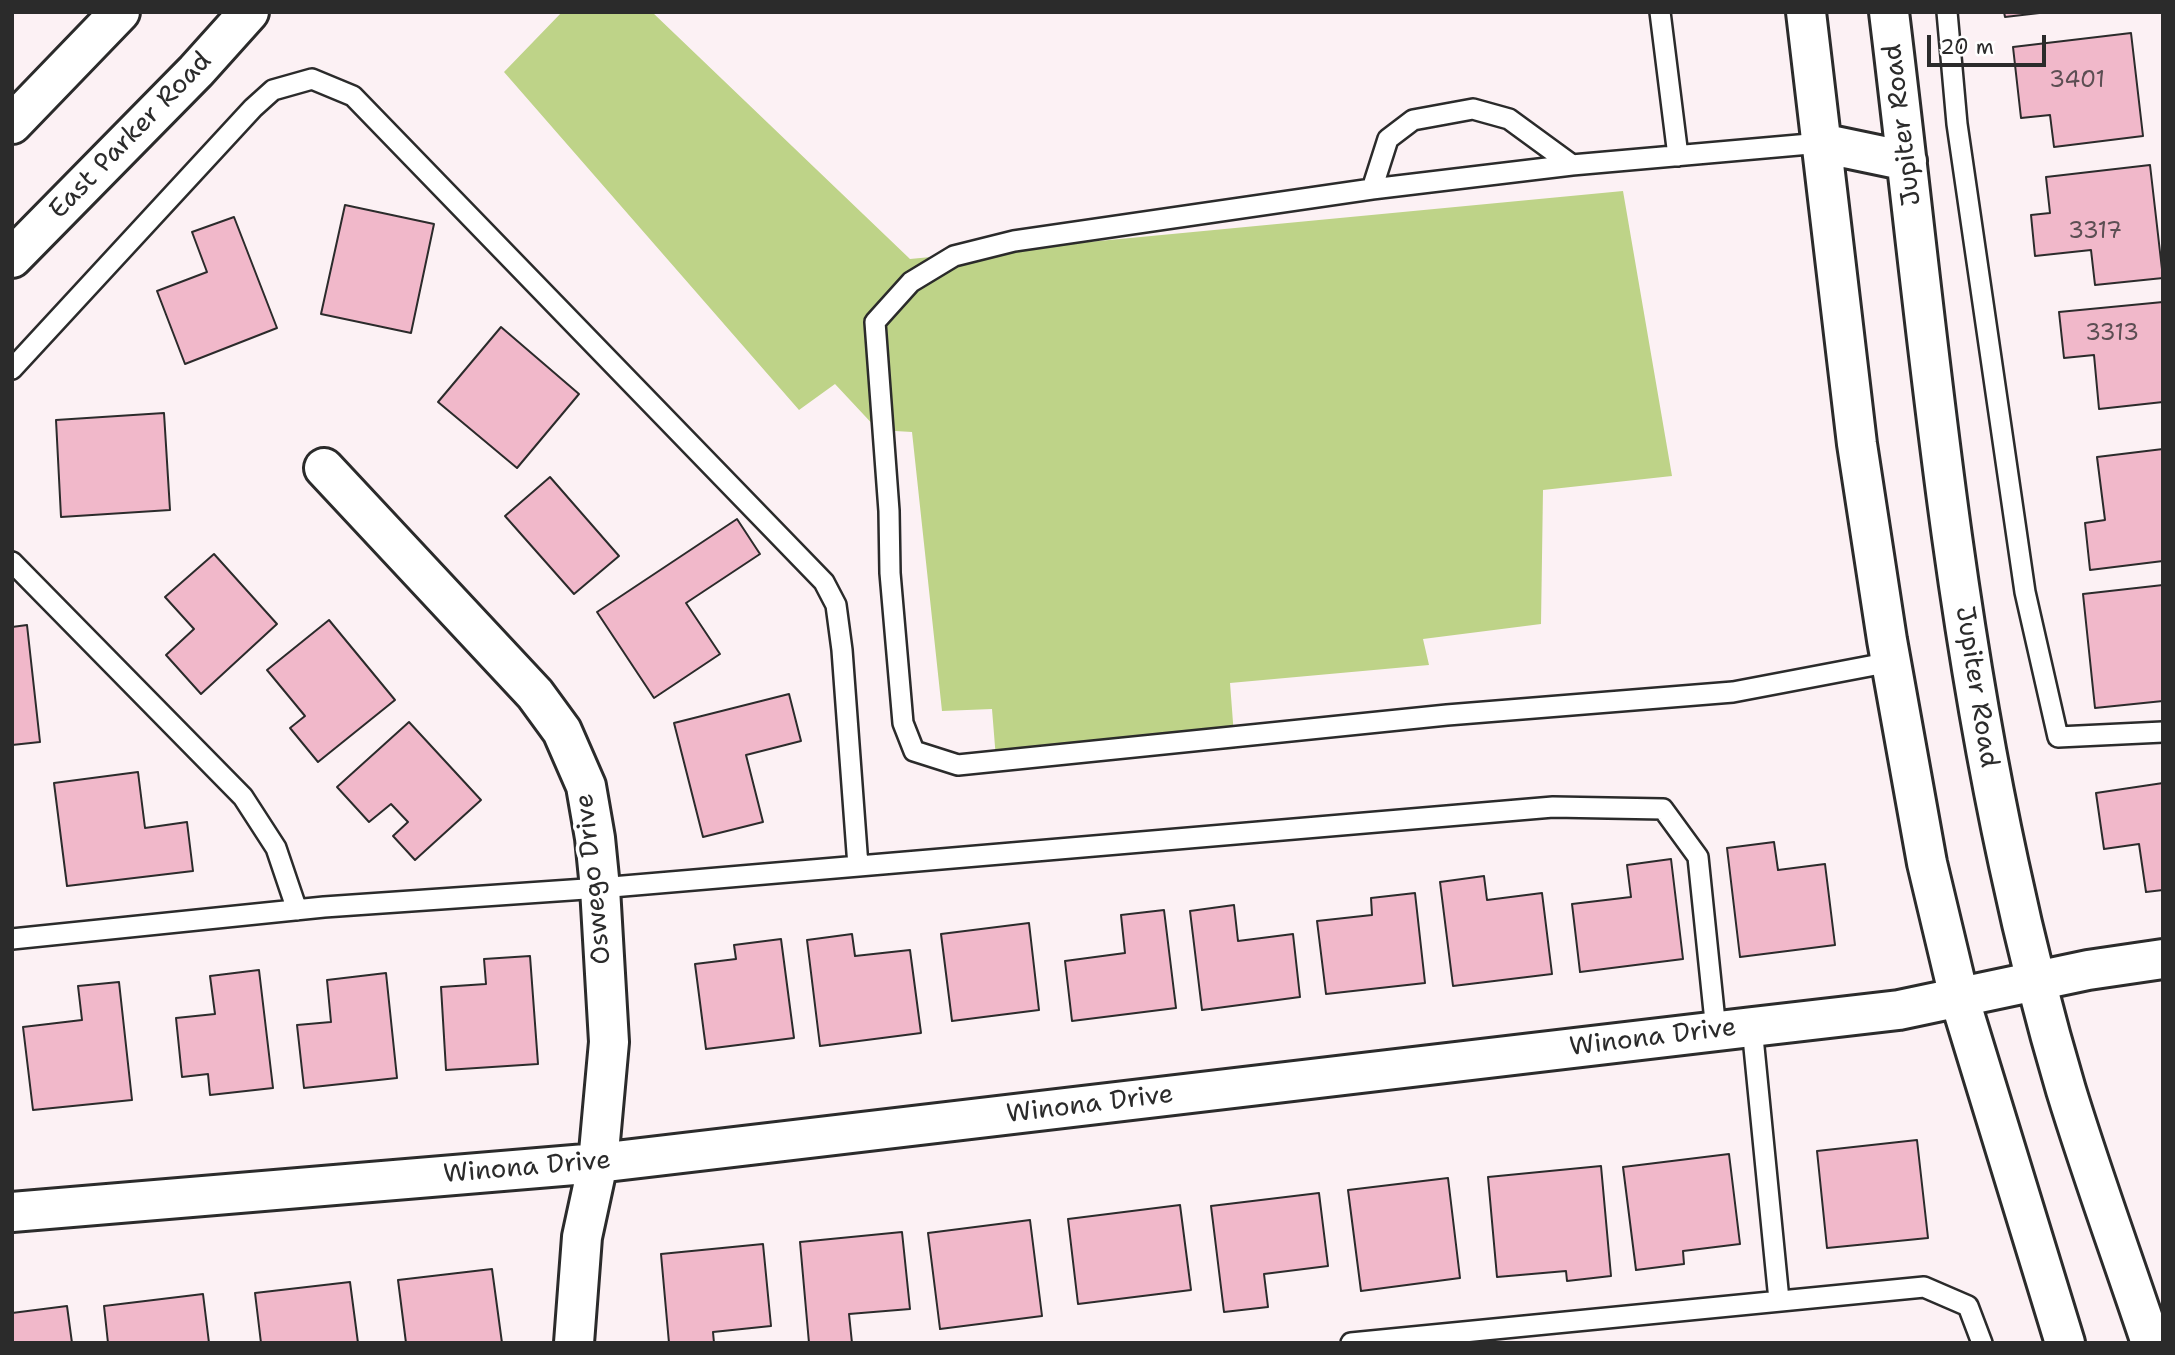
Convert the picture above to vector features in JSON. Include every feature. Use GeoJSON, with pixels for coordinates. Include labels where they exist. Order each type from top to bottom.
{"type":"FeatureCollection","features":[{"type":"Feature","properties":{"kind":"main road"},"geometry":{"type":"LineString","coordinates":[[12,124],[120,12]]}},
{"type":"Feature","properties":{"kind":"main road","name":"East Parker Road"},"geometry":{"type":"LineString","coordinates":[[12,258],[196,71],[249,12]]}},
{"type":"Feature","properties":{"kind":"main road"},"geometry":{"type":"LineString","coordinates":[[1806,12],[1857,444],[1891,662],[1927,863],[1959,997],[2066,1343]]}},
{"type":"Feature","properties":{"kind":"main road","name":"Jupiter Road"},"geometry":{"type":"LineString","coordinates":[[1889,12],[1939,438],[1964,622],[1988,766],[2009,868],[2066,1090],[2152,1321]]}},
{"type":"Feature","properties":{"kind":"main road"},"geometry":{"type":"LineString","coordinates":[[1821,144],[1908,161]]}},
{"type":"Feature","properties":{"kind":"main road","name":"Oswego Drive"},"geometry":{"type":"LineString","coordinates":[[324,468],[534,694],[562,731],[586,786],[600,888],[609,1042],[598,1163],[582,1237],[574,1343]]}},
{"type":"Feature","properties":{"kind":"main road","name":"Winona Drive"},"geometry":{"type":"LineString","coordinates":[[12,1212],[598,1163],[1899,1010],[2036,980],[2163,959]]}},
{"type":"Feature","properties":{"kind":"lane"},"geometry":{"type":"LineString","coordinates":[[1660,12],[1678,156]]}},
{"type":"Feature","properties":{"kind":"lane"},"geometry":{"type":"LineString","coordinates":[[1947,12],[1957,124],[2025,592],[2058,737],[2163,732]]}},
{"type":"Feature","properties":{"kind":"lane"},"geometry":{"type":"LineString","coordinates":[[12,369],[253,108],[273,90],[312,79],[353,96],[824,582],[836,605],[842,650],[858,866]]}},
{"type":"Feature","properties":{"kind":"lane"},"geometry":{"type":"LineString","coordinates":[[1372,189],[1388,139],[1413,120],[1473,109],[1509,118],[1572,165]]}},
{"type":"Feature","properties":{"kind":"lane"},"geometry":{"type":"LineString","coordinates":[[1821,144],[1572,165],[1372,189],[1014,241],[954,256],[911,282],[875,322],[890,510],[890,573],[903,723],[915,751],[958,765],[1447,715],[1733,692],[1891,662]]}},
{"type":"Feature","properties":{"kind":"lane"},"geometry":{"type":"LineString","coordinates":[[12,562],[243,797],[276,848],[297,911]]}},
{"type":"Feature","properties":{"kind":"lane"},"geometry":{"type":"LineString","coordinates":[[12,939],[297,911],[1553,807],[1663,809],[1698,857],[1734,1029],[1779,1300]]}},
{"type":"Feature","properties":{"kind":"lane"},"geometry":{"type":"LineString","coordinates":[[1351,1343],[1924,1287],[1968,1307],[1982,1343]]}},
{"type":"Feature","properties":{"kind":"green space"},"geometry":{"type":"Polygon","coordinates":[[[562,12],[652,12],[910,259],[1623,191],[1672,476],[1543,490],[1541,624],[1423,639],[1429,665],[1230,683],[1235,749],[996,759],[992,709],[942,711],[912,432],[878,430],[835,384],[799,410],[504,72],[562,12]]]}},
{"type":"Feature","properties":{"kind":"building"},"geometry":{"type":"Polygon","coordinates":[[[2004,12],[2048,12],[2005,17],[2004,12]]]}},
{"type":"Feature","properties":{"kind":"building"},"geometry":{"type":"Polygon","coordinates":[[[2131,33],[2143,136],[2054,147],[2050,115],[2021,118],[2013,47],[2131,33]]]}},
{"type":"Feature","properties":{"kind":"building"},"geometry":{"type":"Polygon","coordinates":[[[2150,165],[2163,278],[2095,285],[2091,250],[2035,256],[2031,215],[2050,213],[2046,177],[2150,165]]]}},
{"type":"Feature","properties":{"kind":"building"},"geometry":{"type":"Polygon","coordinates":[[[345,205],[434,224],[411,333],[321,314],[345,205]]]}},
{"type":"Feature","properties":{"kind":"building"},"geometry":{"type":"Polygon","coordinates":[[[234,217],[277,328],[185,364],[157,291],[207,272],[192,232],[234,217]]]}},
{"type":"Feature","properties":{"kind":"building"},"geometry":{"type":"Polygon","coordinates":[[[2163,302],[2163,402],[2099,409],[2094,355],[2064,358],[2059,312],[2163,302]]]}},
{"type":"Feature","properties":{"kind":"building"},"geometry":{"type":"Polygon","coordinates":[[[501,327],[579,394],[517,468],[438,402],[501,327]]]}},
{"type":"Feature","properties":{"kind":"building"},"geometry":{"type":"Polygon","coordinates":[[[164,413],[170,510],[61,517],[56,420],[164,413]]]}},
{"type":"Feature","properties":{"kind":"building"},"geometry":{"type":"Polygon","coordinates":[[[2163,449],[2163,561],[2090,570],[2085,523],[2105,520],[2097,457],[2163,449]]]}},
{"type":"Feature","properties":{"kind":"building"},"geometry":{"type":"Polygon","coordinates":[[[550,477],[619,556],[574,594],[505,516],[550,477]]]}},
{"type":"Feature","properties":{"kind":"building"},"geometry":{"type":"Polygon","coordinates":[[[737,519],[760,554],[686,603],[720,654],[654,698],[597,612],[737,519]]]}},
{"type":"Feature","properties":{"kind":"building"},"geometry":{"type":"Polygon","coordinates":[[[214,554],[277,624],[201,694],[166,655],[194,629],[165,597],[214,554]]]}},
{"type":"Feature","properties":{"kind":"building"},"geometry":{"type":"Polygon","coordinates":[[[2163,585],[2163,701],[2095,708],[2083,594],[2163,585]]]}},
{"type":"Feature","properties":{"kind":"building"},"geometry":{"type":"Polygon","coordinates":[[[329,620],[395,700],[318,762],[290,728],[305,716],[267,670],[329,620]]]}},
{"type":"Feature","properties":{"kind":"building"},"geometry":{"type":"Polygon","coordinates":[[[27,625],[40,742],[12,745],[12,627],[27,625]]]}},
{"type":"Feature","properties":{"kind":"building"},"geometry":{"type":"Polygon","coordinates":[[[789,694],[801,741],[746,755],[763,822],[703,837],[674,723],[789,694]]]}},
{"type":"Feature","properties":{"kind":"building"},"geometry":{"type":"Polygon","coordinates":[[[409,722],[481,800],[415,860],[393,836],[408,822],[391,804],[369,822],[337,787],[409,722]]]}},
{"type":"Feature","properties":{"kind":"building"},"geometry":{"type":"Polygon","coordinates":[[[138,772],[145,828],[187,822],[193,871],[67,886],[54,783],[138,772]]]}},
{"type":"Feature","properties":{"kind":"building"},"geometry":{"type":"Polygon","coordinates":[[[2163,783],[2163,890],[2146,892],[2139,844],[2104,849],[2096,793],[2163,783]]]}},
{"type":"Feature","properties":{"kind":"building"},"geometry":{"type":"Polygon","coordinates":[[[1774,842],[1778,870],[1825,864],[1835,945],[1740,957],[1727,848],[1774,842]]]}},
{"type":"Feature","properties":{"kind":"building"},"geometry":{"type":"Polygon","coordinates":[[[1671,859],[1683,959],[1580,972],[1572,904],[1631,897],[1627,865],[1671,859]]]}},
{"type":"Feature","properties":{"kind":"building"},"geometry":{"type":"Polygon","coordinates":[[[1484,876],[1487,900],[1542,893],[1552,974],[1453,986],[1440,882],[1484,876]]]}},
{"type":"Feature","properties":{"kind":"building"},"geometry":{"type":"Polygon","coordinates":[[[1415,893],[1425,983],[1326,994],[1317,921],[1372,915],[1371,898],[1415,893]]]}},
{"type":"Feature","properties":{"kind":"building"},"geometry":{"type":"Polygon","coordinates":[[[1234,905],[1238,941],[1293,934],[1300,997],[1202,1010],[1190,911],[1234,905]]]}},
{"type":"Feature","properties":{"kind":"building"},"geometry":{"type":"Polygon","coordinates":[[[1164,910],[1176,1008],[1072,1021],[1065,961],[1125,953],[1121,915],[1164,910]]]}},
{"type":"Feature","properties":{"kind":"building"},"geometry":{"type":"Polygon","coordinates":[[[1029,923],[1039,1010],[952,1021],[941,934],[1029,923]]]}},
{"type":"Feature","properties":{"kind":"building"},"geometry":{"type":"Polygon","coordinates":[[[852,934],[855,956],[910,950],[921,1033],[820,1046],[807,940],[852,934]]]}},
{"type":"Feature","properties":{"kind":"building"},"geometry":{"type":"Polygon","coordinates":[[[781,939],[794,1038],[706,1049],[695,964],[736,959],[734,945],[781,939]]]}},
{"type":"Feature","properties":{"kind":"building"},"geometry":{"type":"Polygon","coordinates":[[[530,956],[538,1064],[446,1070],[441,987],[486,984],[484,959],[530,956]]]}},
{"type":"Feature","properties":{"kind":"building"},"geometry":{"type":"Polygon","coordinates":[[[259,970],[273,1088],[210,1095],[208,1074],[182,1077],[176,1018],[215,1014],[210,976],[259,970]]]}},
{"type":"Feature","properties":{"kind":"building"},"geometry":{"type":"Polygon","coordinates":[[[386,973],[397,1078],[304,1088],[297,1025],[331,1022],[327,980],[386,973]]]}},
{"type":"Feature","properties":{"kind":"building"},"geometry":{"type":"Polygon","coordinates":[[[119,982],[132,1100],[33,1110],[23,1027],[82,1020],[78,986],[119,982]]]}},
{"type":"Feature","properties":{"kind":"building"},"geometry":{"type":"Polygon","coordinates":[[[1917,1140],[1928,1238],[1827,1248],[1817,1151],[1917,1140]]]}},
{"type":"Feature","properties":{"kind":"building"},"geometry":{"type":"Polygon","coordinates":[[[1729,1154],[1740,1244],[1683,1251],[1684,1264],[1636,1270],[1623,1167],[1729,1154]]]}},
{"type":"Feature","properties":{"kind":"building"},"geometry":{"type":"Polygon","coordinates":[[[1601,1166],[1611,1276],[1567,1281],[1566,1271],[1497,1277],[1488,1177],[1601,1166]]]}},
{"type":"Feature","properties":{"kind":"building"},"geometry":{"type":"Polygon","coordinates":[[[1448,1178],[1460,1278],[1361,1291],[1348,1190],[1448,1178]]]}},
{"type":"Feature","properties":{"kind":"building"},"geometry":{"type":"Polygon","coordinates":[[[1319,1193],[1328,1266],[1264,1274],[1268,1307],[1224,1312],[1211,1206],[1319,1193]]]}},
{"type":"Feature","properties":{"kind":"building"},"geometry":{"type":"Polygon","coordinates":[[[1180,1205],[1191,1290],[1078,1304],[1068,1219],[1180,1205]]]}},
{"type":"Feature","properties":{"kind":"building"},"geometry":{"type":"Polygon","coordinates":[[[1030,1220],[1042,1316],[940,1329],[928,1233],[1030,1220]]]}},
{"type":"Feature","properties":{"kind":"building"},"geometry":{"type":"Polygon","coordinates":[[[902,1232],[910,1309],[849,1314],[852,1343],[809,1343],[800,1242],[902,1232]]]}},
{"type":"Feature","properties":{"kind":"building"},"geometry":{"type":"Polygon","coordinates":[[[763,1244],[771,1326],[713,1332],[714,1343],[669,1343],[661,1254],[763,1244]]]}},
{"type":"Feature","properties":{"kind":"building"},"geometry":{"type":"Polygon","coordinates":[[[492,1269],[502,1343],[406,1343],[398,1280],[492,1269]]]}},
{"type":"Feature","properties":{"kind":"building"},"geometry":{"type":"Polygon","coordinates":[[[350,1282],[358,1343],[261,1343],[255,1293],[350,1282]]]}},
{"type":"Feature","properties":{"kind":"building"},"geometry":{"type":"Polygon","coordinates":[[[203,1294],[209,1343],[108,1343],[104,1306],[203,1294]]]}},
{"type":"Feature","properties":{"kind":"building"},"geometry":{"type":"Polygon","coordinates":[[[67,1306],[72,1343],[12,1343],[12,1313],[67,1306]]]}}]}
